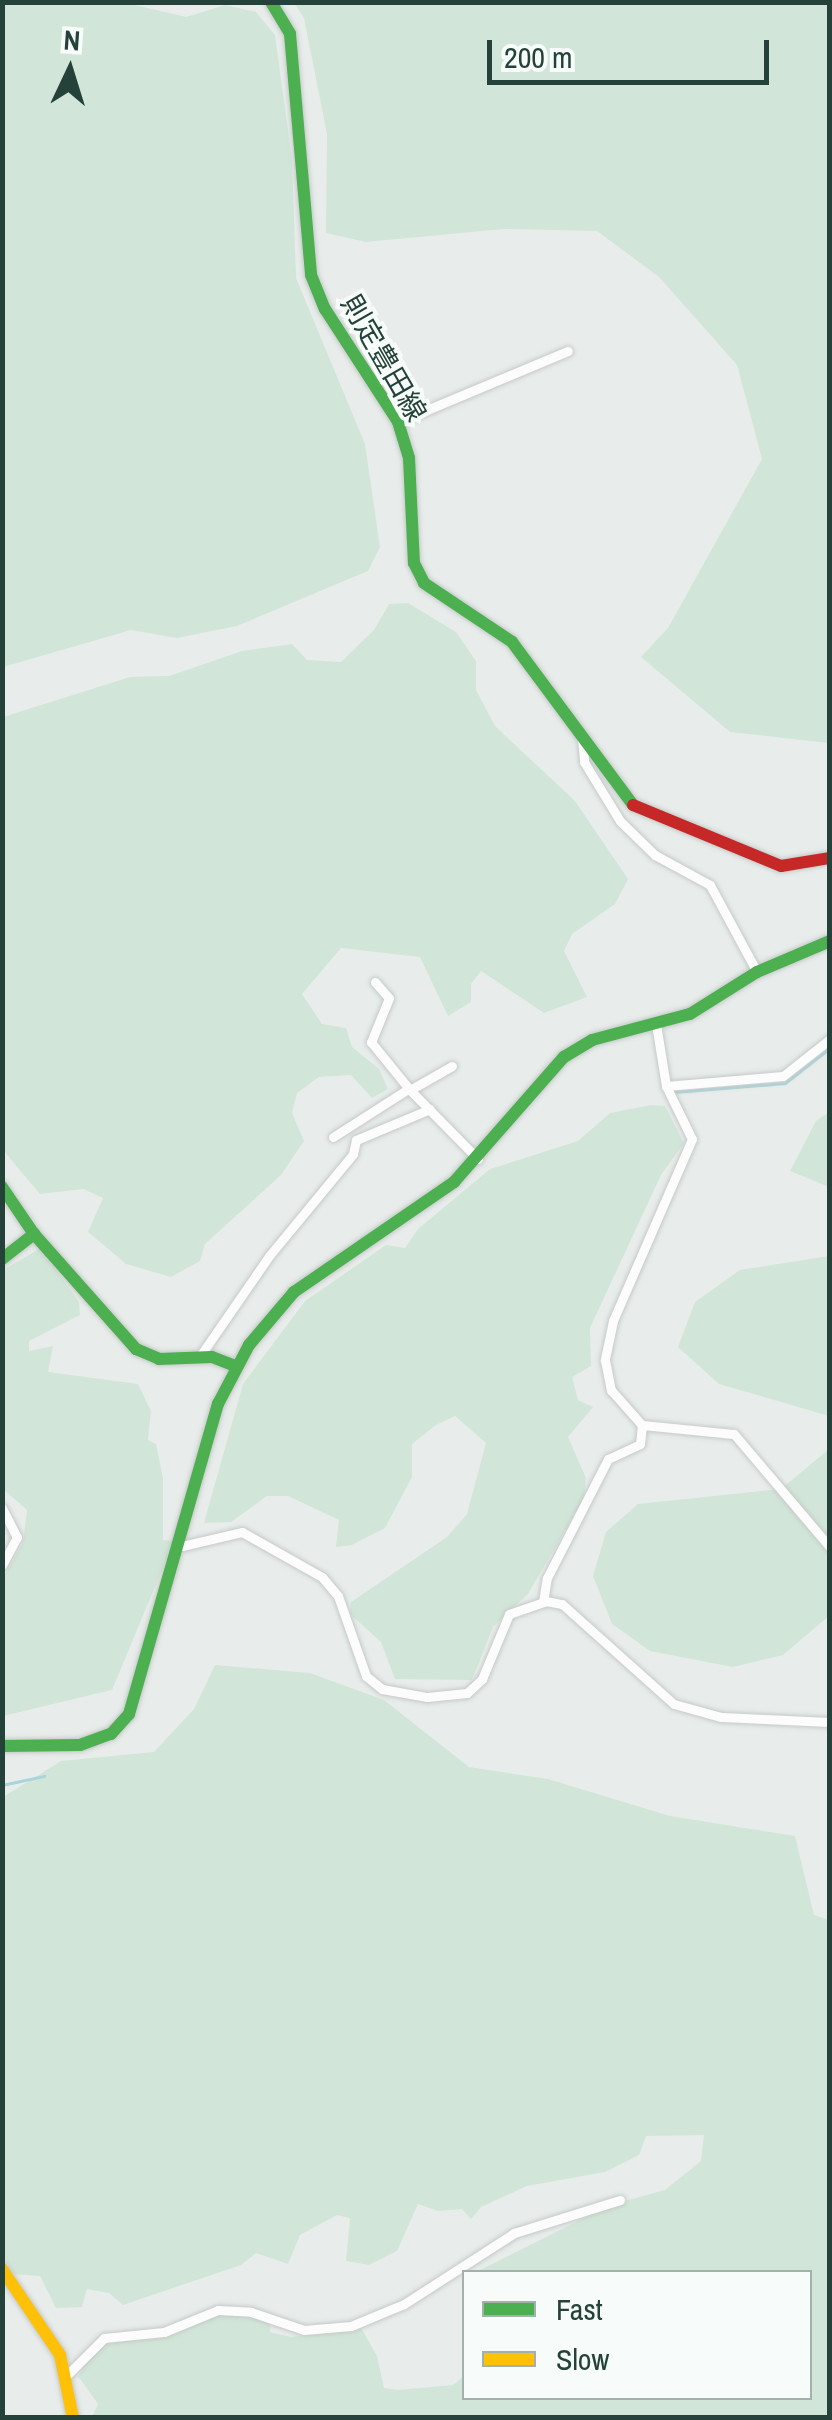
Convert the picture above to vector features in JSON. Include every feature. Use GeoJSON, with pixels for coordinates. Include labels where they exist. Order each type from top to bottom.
{"type":"FeatureCollection","features":[{"type":"Feature","properties":{"kind":"main road","name":"則定豊田線"},"geometry":{"type":"LineString","coordinates":[[271,2],[290,34],[311,275],[325,309],[398,422],[408,458],[414,563],[424,583],[512,642],[628,802],[666,826],[781,866],[830,858]]}},
{"type":"Feature","properties":{"kind":"main road"},"geometry":{"type":"LineString","coordinates":[[2,1746],[80,1745],[123,1722],[136,1701],[182,1546],[213,1420],[236,1366],[294,1292],[436,1198],[478,1159],[564,1057],[592,1040],[656,1024],[711,1004],[757,972],[830,941]]}},
{"type":"Feature","properties":{"kind":"main road"},"geometry":{"type":"LineString","coordinates":[[2,1187],[34,1234],[136,1349],[158,1358],[200,1356],[236,1366]]}},
{"type":"Feature","properties":{"kind":"main road"},"geometry":{"type":"LineString","coordinates":[[2,1259],[34,1234]]}},
{"type":"Feature","properties":{"kind":"main road"},"geometry":{"type":"LineString","coordinates":[[2,2269],[53,2340],[67,2375],[74,2418]]}},
{"type":"Feature","properties":{"kind":"street"},"geometry":{"type":"LineString","coordinates":[[398,422],[568,351]]}},
{"type":"Feature","properties":{"kind":"street"},"geometry":{"type":"LineString","coordinates":[[582,737],[584,762],[620,821],[655,855],[710,885],[757,972]]}},
{"type":"Feature","properties":{"kind":"street"},"geometry":{"type":"LineString","coordinates":[[375,982],[390,998],[371,1042],[409,1090],[478,1159]]}},
{"type":"Feature","properties":{"kind":"street"},"geometry":{"type":"LineString","coordinates":[[656,1024],[666,1086],[692,1139],[613,1321],[606,1360],[611,1390],[642,1425],[734,1434],[830,1547]]}},
{"type":"Feature","properties":{"kind":"street"},"geometry":{"type":"LineString","coordinates":[[666,1086],[782,1076],[830,1040]]}},
{"type":"Feature","properties":{"kind":"street"},"geometry":{"type":"LineString","coordinates":[[333,1137],[452,1066]]}},
{"type":"Feature","properties":{"kind":"street"},"geometry":{"type":"LineString","coordinates":[[200,1356],[270,1256],[352,1154],[356,1140],[430,1109]]}},
{"type":"Feature","properties":{"kind":"street"},"geometry":{"type":"LineString","coordinates":[[543,1602],[546,1578],[608,1459],[640,1444],[642,1425]]}},
{"type":"Feature","properties":{"kind":"street"},"geometry":{"type":"LineString","coordinates":[[2,1508],[17,1536],[2,1565]]}},
{"type":"Feature","properties":{"kind":"street"},"geometry":{"type":"LineString","coordinates":[[182,1546],[242,1532],[279,1548],[338,1596],[374,1684],[426,1697],[458,1696],[476,1686],[509,1614],[543,1602],[562,1604],[674,1704],[721,1717],[830,1722]]}},
{"type":"Feature","properties":{"kind":"street"},"geometry":{"type":"LineString","coordinates":[[67,2375],[104,2338],[164,2332],[203,2312],[251,2312],[304,2330],[351,2326],[404,2304],[514,2233],[620,2200]]}},
{"type":"Feature","properties":{"kind":"green space"},"geometry":{"type":"Polygon","coordinates":[[[3,2],[126,3],[186,17],[225,5],[256,12],[275,35],[292,160],[296,278],[365,444],[380,547],[368,571],[237,626],[177,638],[131,630],[3,667],[3,2]]]}},
{"type":"Feature","properties":{"kind":"green space"},"geometry":{"type":"Polygon","coordinates":[[[294,3],[829,3],[829,743],[730,732],[641,657],[668,628],[762,459],[737,365],[659,277],[597,231],[503,229],[366,242],[326,233],[327,134],[304,18],[294,3]]]}},
{"type":"Feature","properties":{"kind":"green space"},"geometry":{"type":"Polygon","coordinates":[[[408,603],[456,632],[476,661],[476,690],[495,726],[575,801],[628,879],[615,904],[572,934],[564,951],[587,997],[544,1013],[481,971],[471,984],[471,1002],[448,1016],[420,957],[341,948],[302,994],[322,1024],[346,1028],[352,1047],[379,1069],[388,1089],[372,1098],[351,1075],[319,1077],[297,1093],[292,1113],[304,1141],[281,1175],[205,1244],[200,1261],[171,1277],[126,1264],[88,1232],[103,1198],[83,1189],[40,1194],[3,1150],[3,717],[130,677],[169,676],[242,651],[292,644],[307,660],[341,662],[374,630],[389,604],[408,603]]]}},
{"type":"Feature","properties":{"kind":"green space"},"geometry":{"type":"Polygon","coordinates":[[[665,1106],[684,1143],[661,1175],[590,1328],[591,1366],[572,1377],[578,1400],[593,1407],[568,1437],[586,1478],[584,1498],[528,1594],[493,1627],[472,1680],[395,1679],[381,1642],[350,1614],[351,1602],[447,1537],[467,1514],[486,1443],[455,1416],[436,1425],[412,1444],[412,1477],[385,1528],[352,1545],[336,1547],[339,1520],[288,1496],[267,1496],[231,1522],[204,1523],[243,1384],[305,1301],[386,1245],[405,1248],[418,1229],[490,1169],[578,1141],[610,1113],[665,1106]]]}},
{"type":"Feature","properties":{"kind":"green space"},"geometry":{"type":"Polygon","coordinates":[[[829,1112],[829,1187],[790,1171],[816,1121],[829,1112]]]}},
{"type":"Feature","properties":{"kind":"green space"},"geometry":{"type":"Polygon","coordinates":[[[41,1248],[79,1302],[80,1315],[29,1341],[29,1351],[53,1346],[48,1372],[138,1384],[151,1411],[148,1440],[156,1444],[163,1478],[163,1540],[174,1541],[112,1690],[3,1716],[2,1579],[23,1543],[27,1510],[3,1489],[3,1270],[41,1248]]]}},
{"type":"Feature","properties":{"kind":"green space"},"geometry":{"type":"Polygon","coordinates":[[[829,1256],[829,1416],[719,1384],[678,1347],[695,1302],[740,1270],[829,1256]]]}},
{"type":"Feature","properties":{"kind":"green space"},"geometry":{"type":"Polygon","coordinates":[[[829,1449],[829,1616],[783,1655],[733,1667],[650,1651],[612,1624],[593,1576],[606,1532],[638,1504],[781,1489],[829,1449]]]}},
{"type":"Feature","properties":{"kind":"green space"},"geometry":{"type":"Polygon","coordinates":[[[215,1665],[310,1673],[384,1700],[469,1767],[548,1779],[670,1816],[795,1836],[814,1915],[829,1920],[829,2417],[92,2417],[98,2404],[78,2376],[99,2346],[218,2313],[250,2316],[270,2324],[270,2332],[291,2337],[361,2328],[377,2356],[384,2388],[453,2385],[462,2378],[462,2400],[812,2400],[812,2270],[480,2270],[610,2205],[665,2190],[701,2161],[704,2135],[646,2136],[639,2155],[605,2172],[527,2186],[481,2207],[471,2219],[462,2209],[438,2211],[418,2204],[397,2251],[369,2265],[346,2261],[350,2218],[337,2215],[300,2235],[288,2264],[256,2253],[241,2265],[123,2305],[109,2293],[87,2289],[82,2307],[56,2308],[40,2276],[12,2274],[3,2259],[3,1797],[61,1761],[154,1752],[194,1709],[215,1665]]]}},
{"type":"Feature","properties":{"kind":"waterway"},"geometry":{"type":"LineString","coordinates":[[674,1092],[785,1083],[830,1048]]}},
{"type":"Feature","properties":{"kind":"waterway"},"geometry":{"type":"LineString","coordinates":[[2,1785],[44,1776]]}},
{"type":"Feature","properties":{"kind":"traffic: fast"},"geometry":{"type":"LineString","coordinates":[[271,2],[290,34],[311,275],[325,309],[398,422],[409,458],[414,563],[424,583],[512,642],[633,805]]}},
{"type":"Feature","properties":{"kind":"traffic: fast"},"geometry":{"type":"LineString","coordinates":[[2,1746],[80,1745],[111,1734],[129,1714],[218,1404],[249,1345],[294,1292],[454,1182],[564,1057],[592,1040],[690,1014],[757,972],[830,941]]}},
{"type":"Feature","properties":{"kind":"traffic: fast"},"geometry":{"type":"LineString","coordinates":[[2,1187],[34,1234],[136,1349],[159,1359],[212,1357],[236,1366]]}},
{"type":"Feature","properties":{"kind":"traffic: fast"},"geometry":{"type":"LineString","coordinates":[[2,1259],[34,1234]]}},
{"type":"Feature","properties":{"kind":"traffic: slow"},"geometry":{"type":"LineString","coordinates":[[2,2269],[60,2355],[73,2418]]}},
{"type":"Feature","properties":{"kind":"traffic: jam"},"geometry":{"type":"LineString","coordinates":[[633,805],[781,866],[830,858]]}}]}
